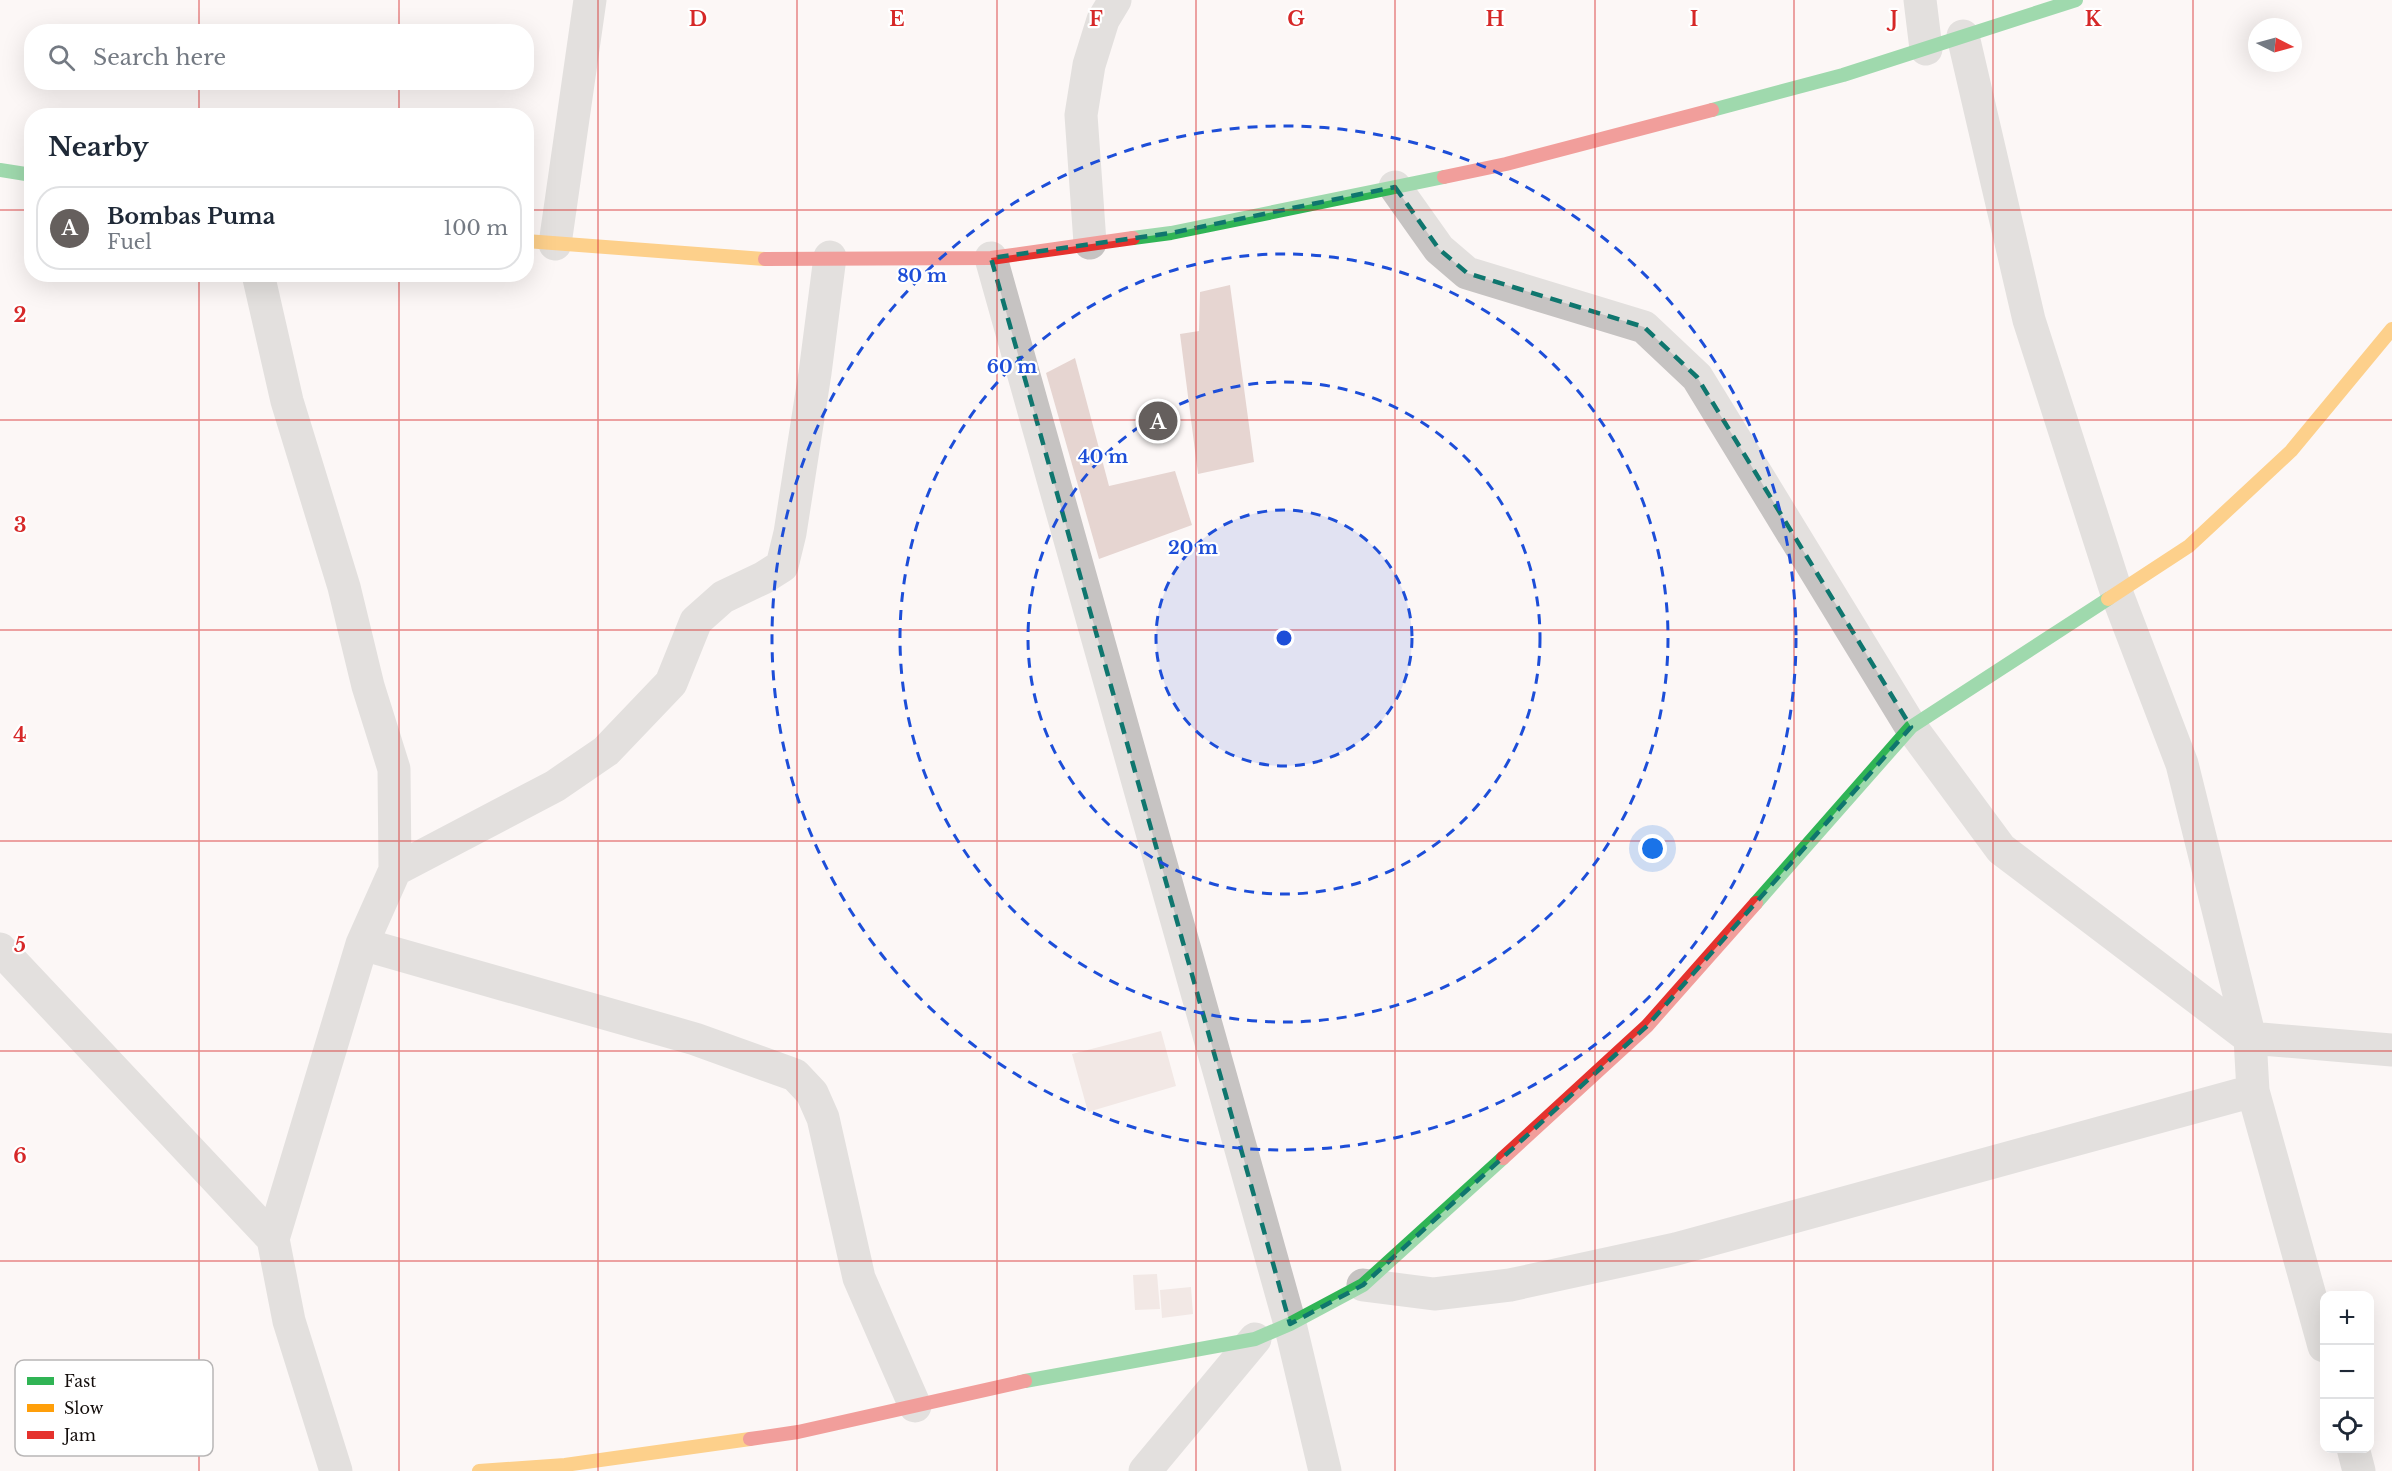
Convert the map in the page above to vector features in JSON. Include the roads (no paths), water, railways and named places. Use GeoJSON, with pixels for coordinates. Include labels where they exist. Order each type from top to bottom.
{"type":"FeatureCollection","features":[{"type":"Feature","properties":{"kind":"street"},"geometry":{"type":"LineString","coordinates":[[590,0],[541,242],[757,259],[991,258],[1171,233],[1506,164],[1842,75],[2076,0]]}},
{"type":"Feature","properties":{"kind":"street"},"geometry":{"type":"LineString","coordinates":[[1090,243],[1081,115],[1089,65],[1103,20],[1115,0]]}},
{"type":"Feature","properties":{"kind":"street"},"geometry":{"type":"LineString","coordinates":[[1920,0],[1926,49]]}},
{"type":"Feature","properties":{"kind":"street"},"geometry":{"type":"LineString","coordinates":[[1964,36],[2029,320],[2117,594],[2182,764],[2250,1038],[2253,1091],[2325,1345]]}},
{"type":"Feature","properties":{"kind":"street"},"geometry":{"type":"LineString","coordinates":[[0,170],[24,174]]}},
{"type":"Feature","properties":{"kind":"street"},"geometry":{"type":"LineString","coordinates":[[1395,187],[1439,249],[1467,273],[1644,327],[1698,377],[1911,727],[2001,849],[2250,1038],[2392,1050]]}},
{"type":"Feature","properties":{"kind":"street"},"geometry":{"type":"LineString","coordinates":[[395,870],[555,786],[606,751],[671,683],[696,621],[723,597],[782,566],[790,533],[815,373],[830,257]]}},
{"type":"Feature","properties":{"kind":"street"},"geometry":{"type":"LineString","coordinates":[[991,258],[1290,1323],[1325,1471]]}},
{"type":"Feature","properties":{"kind":"street"},"geometry":{"type":"LineString","coordinates":[[260,282],[287,401],[344,587],[368,686],[394,769],[395,870],[362,944],[273,1239],[289,1322],[336,1471]]}},
{"type":"Feature","properties":{"kind":"street"},"geometry":{"type":"LineString","coordinates":[[479,1471],[565,1465],[798,1432],[1058,1373],[1255,1338],[1290,1323],[1363,1285],[1647,1026],[1911,727],[2189,546],[2291,451],[2392,329]]}},
{"type":"Feature","properties":{"kind":"street"},"geometry":{"type":"LineString","coordinates":[[362,944],[695,1038],[795,1076],[812,1093],[823,1118],[859,1278],[915,1406]]}},
{"type":"Feature","properties":{"kind":"street"},"geometry":{"type":"LineString","coordinates":[[0,949],[273,1239]]}},
{"type":"Feature","properties":{"kind":"street"},"geometry":{"type":"LineString","coordinates":[[1363,1285],[1434,1294],[1521,1283],[1676,1249],[2253,1091]]}},
{"type":"Feature","properties":{"kind":"street"},"geometry":{"type":"LineString","coordinates":[[1145,1471],[1255,1338]]}},
{"type":"Feature","properties":{"kind":"street"},"geometry":{"type":"LineString","coordinates":[[2354,1453],[2360,1471]]}},
{"type":"Feature","properties":{"kind":"place","name":"Bombas Puma"},"geometry":{"type":"Point","coordinates":[1158,421]}}]}
